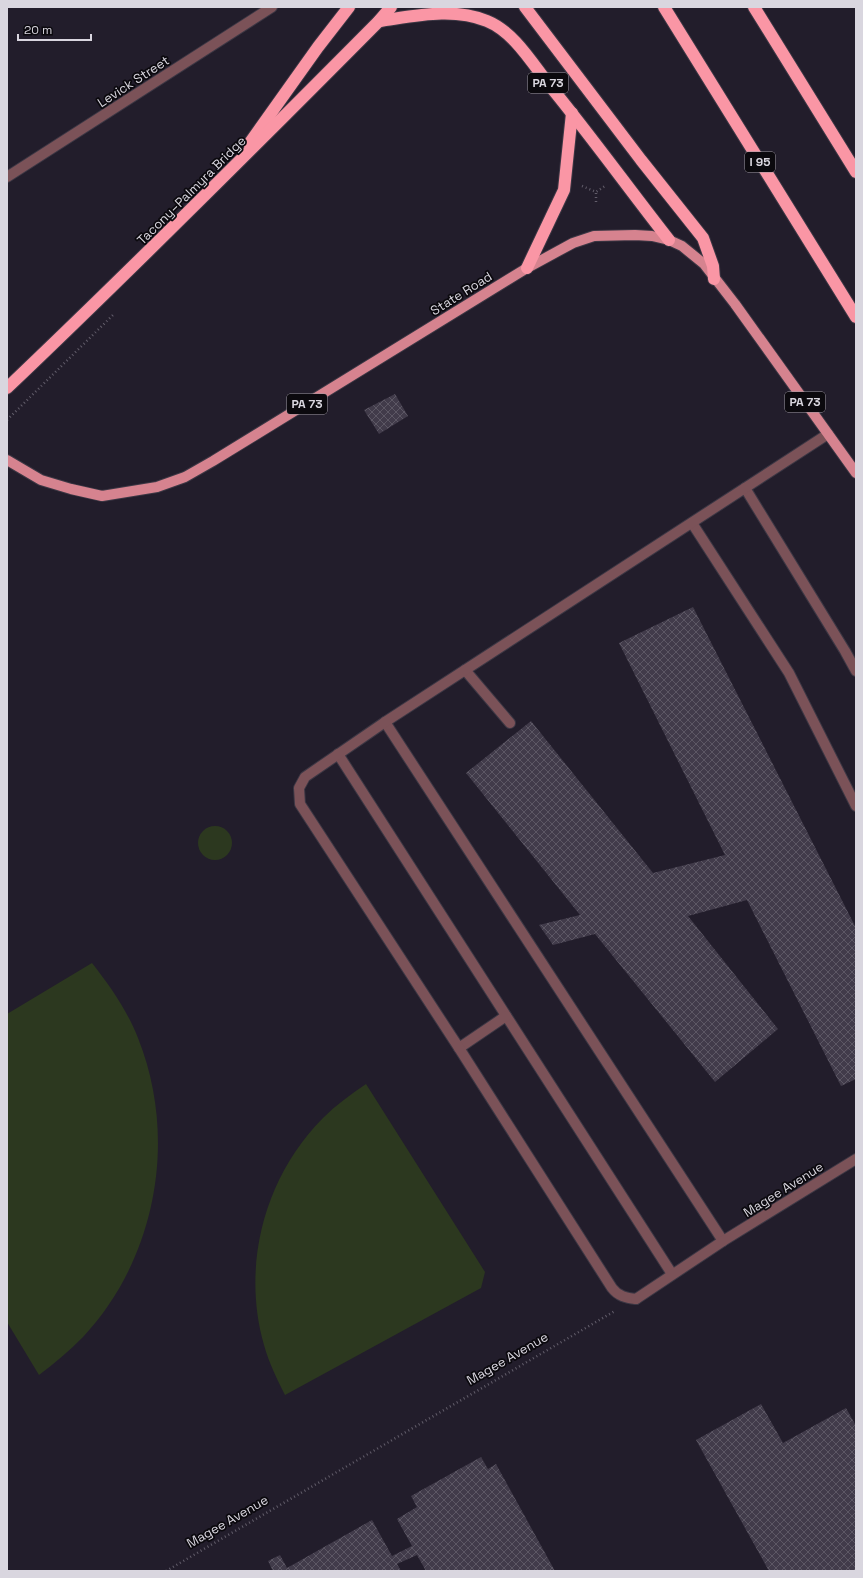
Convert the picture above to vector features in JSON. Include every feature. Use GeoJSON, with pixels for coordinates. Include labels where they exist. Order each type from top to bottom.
{"type":"FeatureCollection","features":[{"type":"Feature","properties":{"kind":"highway"},"geometry":{"type":"LineString","coordinates":[[229,172],[318,47],[349,7]]}},
{"type":"Feature","properties":{"kind":"highway","name":"Tacony–Palmyra Bridge"},"geometry":{"type":"LineString","coordinates":[[7,388],[98,302],[379,21],[391,7]]}},
{"type":"Feature","properties":{"kind":"highway"},"geometry":{"type":"LineString","coordinates":[[525,7],[703,238],[713,266],[714,279]]}},
{"type":"Feature","properties":{"kind":"highway","name":"I 95"},"geometry":{"type":"LineString","coordinates":[[664,7],[856,316]]}},
{"type":"Feature","properties":{"kind":"highway"},"geometry":{"type":"LineString","coordinates":[[754,7],[856,172]]}},
{"type":"Feature","properties":{"kind":"highway","name":"PA 73"},"geometry":{"type":"LineString","coordinates":[[379,21],[436,13],[462,14],[488,21],[500,28],[511,38],[572,113],[668,240]]}},
{"type":"Feature","properties":{"kind":"highway"},"geometry":{"type":"LineString","coordinates":[[527,268],[564,190],[572,113]]}},
{"type":"Feature","properties":{"kind":"main road","name":"State Road"},"geometry":{"type":"LineString","coordinates":[[7,460],[41,480],[102,496],[157,486],[185,477],[527,268],[573,243],[594,236],[635,235],[652,236],[668,240],[682,246],[704,264],[714,279],[735,304],[856,473]]}},
{"type":"Feature","properties":{"kind":"street","name":"Levick Street"},"geometry":{"type":"LineString","coordinates":[[7,177],[272,7]]}},
{"type":"Feature","properties":{"kind":"street"},"geometry":{"type":"LineString","coordinates":[[636,1299],[624,1297],[615,1292],[459,1048],[300,804],[299,788],[304,777],[385,722],[828,434]]}},
{"type":"Feature","properties":{"kind":"street"},"geometry":{"type":"LineString","coordinates":[[745,488],[845,650],[856,672]]}},
{"type":"Feature","properties":{"kind":"street"},"geometry":{"type":"LineString","coordinates":[[692,523],[788,673],[856,806]]}},
{"type":"Feature","properties":{"kind":"street"},"geometry":{"type":"LineString","coordinates":[[465,670],[510,723]]}},
{"type":"Feature","properties":{"kind":"street"},"geometry":{"type":"LineString","coordinates":[[385,722],[723,1241]]}},
{"type":"Feature","properties":{"kind":"street"},"geometry":{"type":"LineString","coordinates":[[338,754],[672,1274]]}},
{"type":"Feature","properties":{"kind":"street"},"geometry":{"type":"LineString","coordinates":[[459,1048],[506,1016]]}},
{"type":"Feature","properties":{"kind":"street","name":"Magee Avenue"},"geometry":{"type":"LineString","coordinates":[[636,1299],[723,1241],[856,1159]]}},
{"type":"Feature","properties":{"kind":"path"},"geometry":{"type":"LineString","coordinates":[[576,183],[596,192]]}},
{"type":"Feature","properties":{"kind":"path"},"geometry":{"type":"LineString","coordinates":[[596,192],[606,185]]}},
{"type":"Feature","properties":{"kind":"path"},"geometry":{"type":"LineString","coordinates":[[596,192],[596,202]]}},
{"type":"Feature","properties":{"kind":"path"},"geometry":{"type":"LineString","coordinates":[[7,420],[113,315]]}},
{"type":"Feature","properties":{"kind":"path","name":"Magee Avenue"},"geometry":{"type":"LineString","coordinates":[[166,1571],[636,1299]]}},
{"type":"Feature","properties":{"kind":"green space"},"geometry":{"type":"Polygon","coordinates":[[[215,826],[221,827],[227,831],[231,837],[231,849],[227,855],[221,859],[215,860],[209,859],[203,855],[199,849],[198,843],[199,837],[203,831],[209,827],[215,826]]]}},
{"type":"Feature","properties":{"kind":"green space"},"geometry":{"type":"Polygon","coordinates":[[[92,963],[112,989],[129,1018],[138,1038],[150,1076],[157,1116],[158,1156],[153,1195],[143,1234],[128,1271],[108,1306],[83,1337],[62,1357],[39,1375],[7,1322],[7,1014],[92,963]]]}},
{"type":"Feature","properties":{"kind":"green space"},"geometry":{"type":"Polygon","coordinates":[[[366,1084],[485,1272],[481,1288],[285,1395],[273,1371],[266,1352],[258,1315],[255,1284],[257,1253],[263,1223],[273,1194],[286,1167],[303,1141],[328,1113],[366,1084]]]}},
{"type":"Feature","properties":{"kind":"building"},"geometry":{"type":"Polygon","coordinates":[[[395,394],[408,416],[379,434],[364,410],[395,394]]]}},
{"type":"Feature","properties":{"kind":"building"},"geometry":{"type":"Polygon","coordinates":[[[693,607],[856,928],[856,1079],[841,1086],[747,900],[688,916],[778,1029],[715,1082],[595,934],[553,945],[539,925],[580,915],[466,773],[531,721],[653,873],[725,855],[619,643],[693,607]]]}},
{"type":"Feature","properties":{"kind":"building"},"geometry":{"type":"Polygon","coordinates":[[[761,1404],[783,1443],[846,1408],[856,1426],[856,1571],[769,1571],[696,1440],[761,1404]]]}},
{"type":"Feature","properties":{"kind":"building"},"geometry":{"type":"Polygon","coordinates":[[[481,1457],[488,1469],[496,1464],[555,1571],[426,1571],[417,1555],[397,1564],[401,1571],[273,1571],[268,1561],[280,1555],[287,1568],[372,1520],[392,1556],[412,1546],[397,1519],[417,1507],[411,1496],[481,1457]]]}}]}
